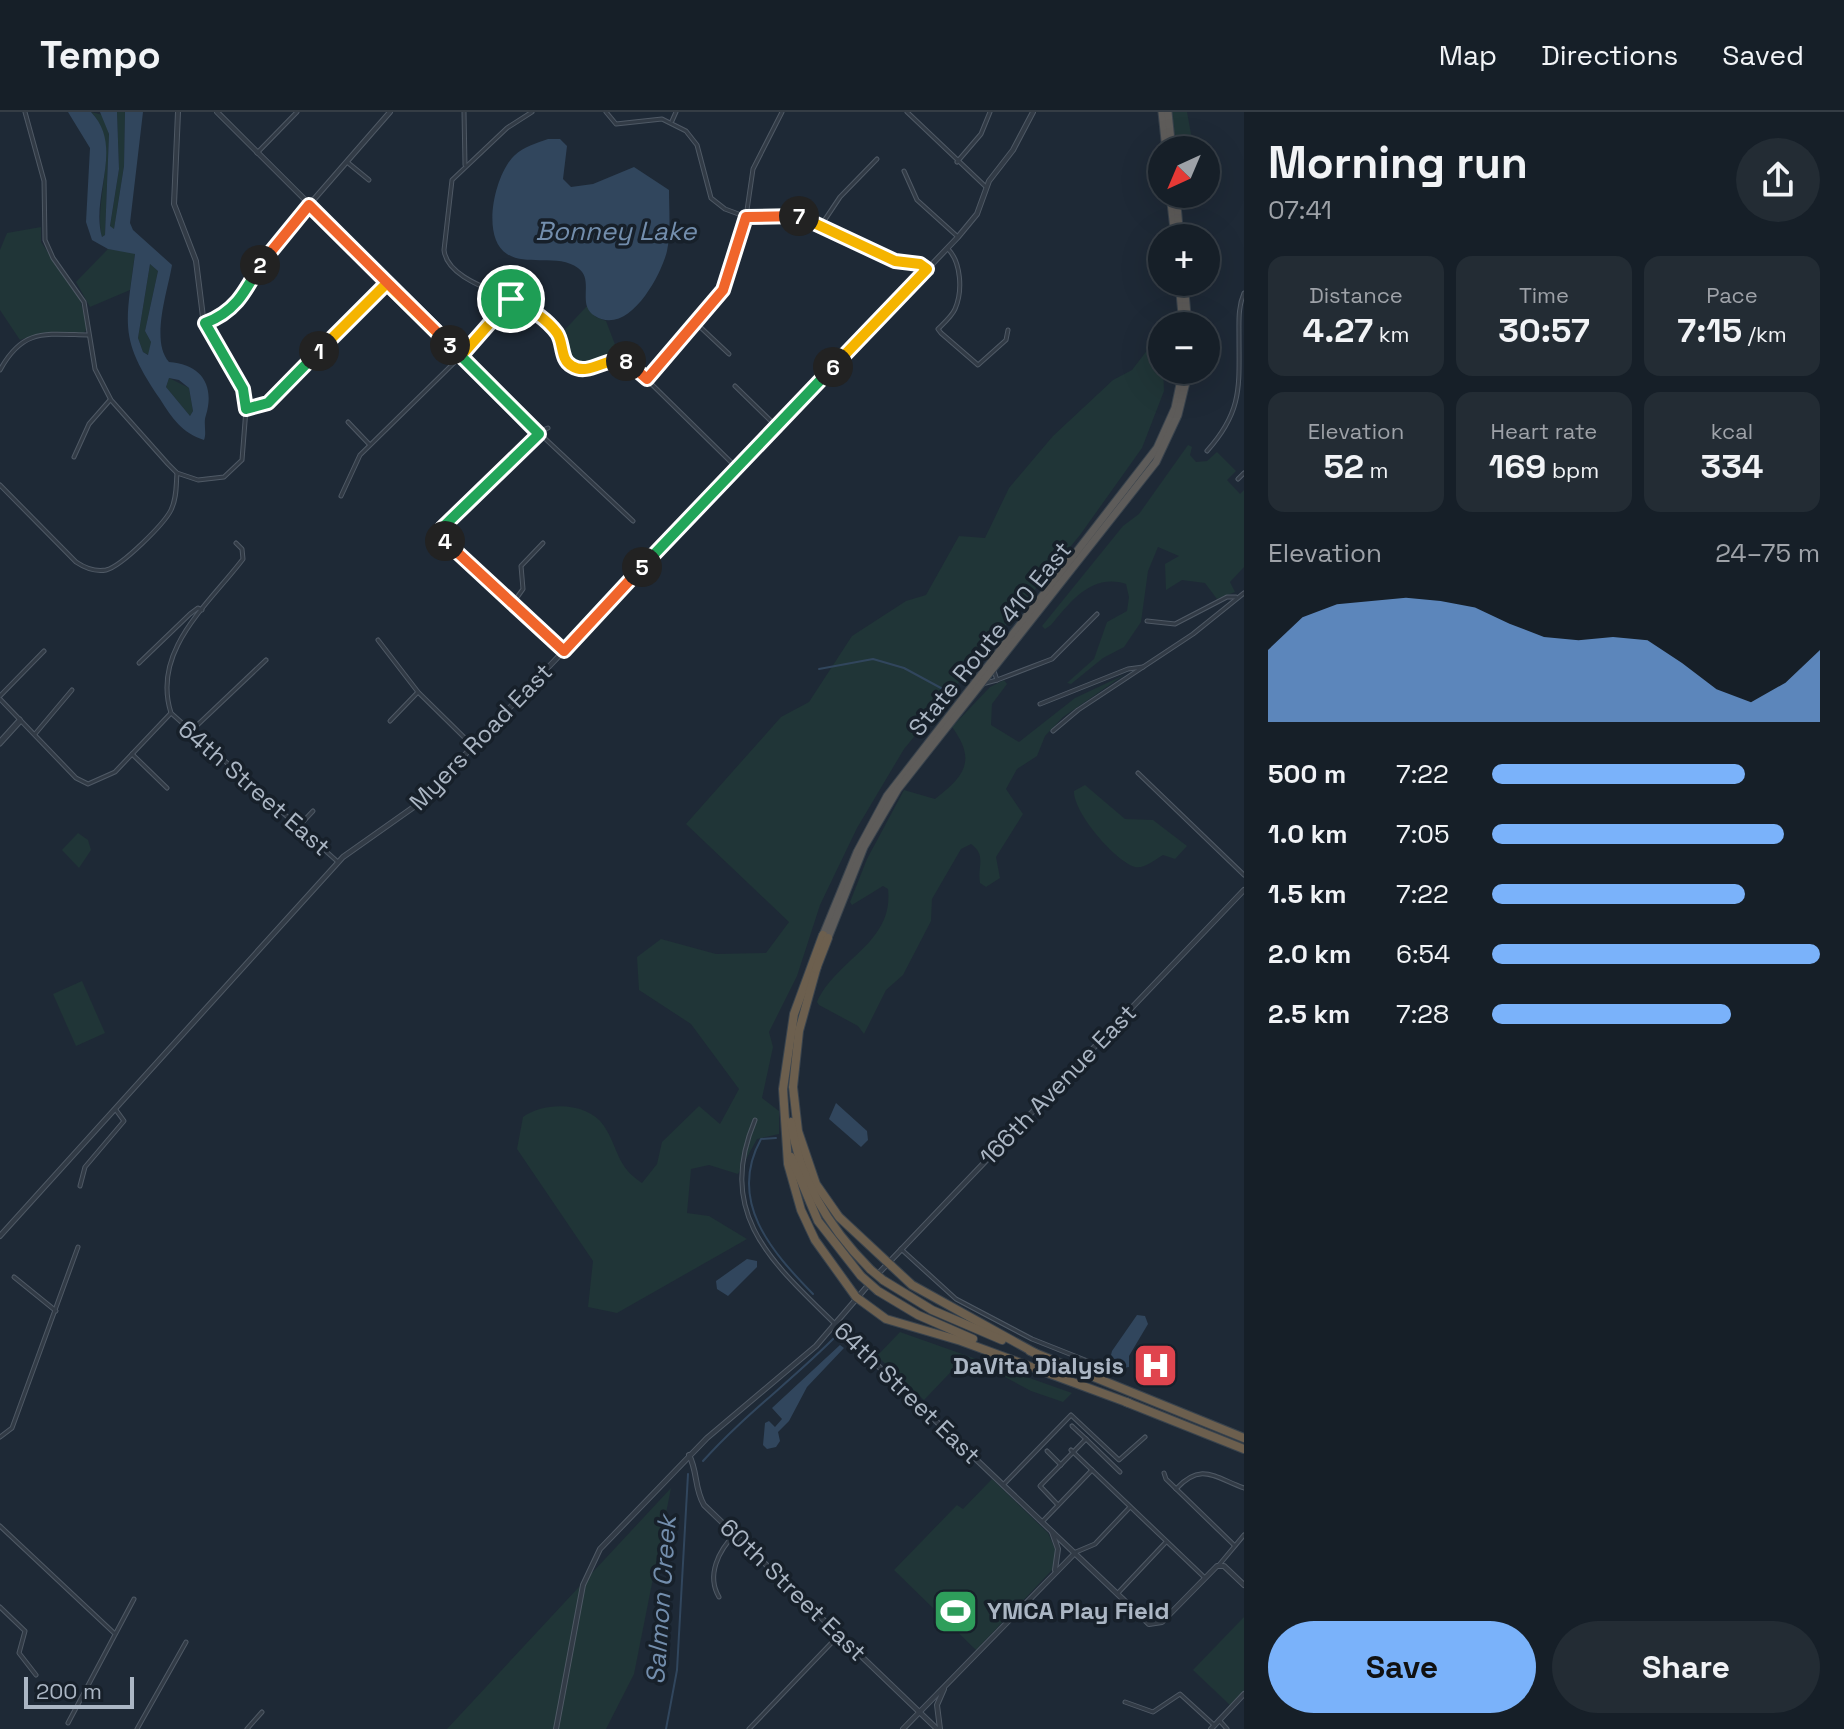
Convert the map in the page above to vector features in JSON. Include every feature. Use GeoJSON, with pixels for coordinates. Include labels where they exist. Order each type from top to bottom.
{"type":"FeatureCollection","features":[{"type":"Feature","properties":{"kind":"highway"},"geometry":{"type":"LineString","coordinates":[[1165,112],[1168,136]]}},
{"type":"Feature","properties":{"kind":"highway","name":"State Route 410 East"},"geometry":{"type":"LineString","coordinates":[[826,937],[857,852],[887,796],[1146,465],[1167,429],[1181,384]]}},
{"type":"Feature","properties":{"kind":"highway","name":"State Route 410 East"},"geometry":{"type":"LineString","coordinates":[[826,937],[876,824],[911,770],[1151,468],[1178,415],[1184,384]]}},
{"type":"Feature","properties":{"kind":"highway"},"geometry":{"type":"LineString","coordinates":[[826,937],[800,1013],[791,1060],[789,1097],[794,1142],[821,1207],[871,1270],[932,1310],[1244,1438]]}},
{"type":"Feature","properties":{"kind":"highway"},"geometry":{"type":"LineString","coordinates":[[826,937],[790,1028],[783,1078],[788,1164],[804,1220],[856,1297],[886,1319],[946,1336],[1129,1403]]}},
{"type":"Feature","properties":{"kind":"highway"},"geometry":{"type":"LineString","coordinates":[[817,966],[795,1055],[794,1103],[798,1131],[811,1173],[830,1206],[922,1293],[1035,1353]]}},
{"type":"Feature","properties":{"kind":"highway"},"geometry":{"type":"LineString","coordinates":[[785,1125],[792,1160],[812,1211],[834,1245],[878,1291],[949,1330],[1244,1449]]}},
{"type":"Feature","properties":{"kind":"street"},"geometry":{"type":"LineString","coordinates":[[25,112],[44,181],[45,240],[53,258],[84,302],[95,369],[111,400],[177,473],[206,480],[232,472],[243,456],[246,409],[243,389],[205,323],[196,261],[174,204],[178,112]]}},
{"type":"Feature","properties":{"kind":"street"},"geometry":{"type":"LineString","coordinates":[[217,112],[538,432],[633,521]]}},
{"type":"Feature","properties":{"kind":"street"},"geometry":{"type":"LineString","coordinates":[[257,153],[297,112]]}},
{"type":"Feature","properties":{"kind":"street"},"geometry":{"type":"LineString","coordinates":[[205,323],[224,316],[235,307],[272,247],[390,112]]}},
{"type":"Feature","properties":{"kind":"street"},"geometry":{"type":"LineString","coordinates":[[464,112],[465,165]]}},
{"type":"Feature","properties":{"kind":"street"},"geometry":{"type":"LineString","coordinates":[[532,112],[507,128],[465,165],[450,185],[445,258],[454,268],[511,299],[555,331],[566,360],[572,366],[584,369],[622,359],[647,379],[737,468]]}},
{"type":"Feature","properties":{"kind":"street"},"geometry":{"type":"LineString","coordinates":[[606,112],[619,125],[657,119],[672,121],[695,141],[713,201],[746,217],[804,216],[884,256],[927,269]]}},
{"type":"Feature","properties":{"kind":"street"},"geometry":{"type":"LineString","coordinates":[[672,121],[676,112]]}},
{"type":"Feature","properties":{"kind":"street"},"geometry":{"type":"LineString","coordinates":[[647,379],[697,324],[729,279],[746,217],[753,169],[782,112]]}},
{"type":"Feature","properties":{"kind":"street"},"geometry":{"type":"LineString","coordinates":[[907,112],[987,188]]}},
{"type":"Feature","properties":{"kind":"street"},"geometry":{"type":"LineString","coordinates":[[957,162],[981,134],[990,112]]}},
{"type":"Feature","properties":{"kind":"street","name":"Myers Road East"},"geometry":{"type":"LineString","coordinates":[[0,1236],[338,862],[357,846],[404,817],[948,249],[977,214],[987,188],[1019,140],[1033,112]]}},
{"type":"Feature","properties":{"kind":"street"},"geometry":{"type":"LineString","coordinates":[[822,224],[840,197],[877,159]]}},
{"type":"Feature","properties":{"kind":"street"},"geometry":{"type":"LineString","coordinates":[[347,162],[369,180]]}},
{"type":"Feature","properties":{"kind":"street"},"geometry":{"type":"LineString","coordinates":[[904,171],[912,194],[958,237]]}},
{"type":"Feature","properties":{"kind":"street"},"geometry":{"type":"LineString","coordinates":[[948,249],[958,263],[957,302],[938,329],[978,365],[1006,340],[1008,330]]}},
{"type":"Feature","properties":{"kind":"street"},"geometry":{"type":"LineString","coordinates":[[246,409],[273,399],[387,283]]}},
{"type":"Feature","properties":{"kind":"street"},"geometry":{"type":"LineString","coordinates":[[1207,451],[1225,431],[1238,400],[1239,314],[1244,293]]}},
{"type":"Feature","properties":{"kind":"street"},"geometry":{"type":"LineString","coordinates":[[341,496],[354,464],[369,444],[461,356],[511,299]]}},
{"type":"Feature","properties":{"kind":"street"},"geometry":{"type":"LineString","coordinates":[[697,324],[729,354]]}},
{"type":"Feature","properties":{"kind":"street"},"geometry":{"type":"LineString","coordinates":[[0,370],[17,345],[29,337],[90,335]]}},
{"type":"Feature","properties":{"kind":"street"},"geometry":{"type":"LineString","coordinates":[[735,386],[776,426]]}},
{"type":"Feature","properties":{"kind":"street"},"geometry":{"type":"LineString","coordinates":[[74,457],[89,424],[111,400]]}},
{"type":"Feature","properties":{"kind":"street"},"geometry":{"type":"LineString","coordinates":[[348,422],[369,444]]}},
{"type":"Feature","properties":{"kind":"street"},"geometry":{"type":"LineString","coordinates":[[548,428],[538,432],[535,439],[440,533],[564,651]]}},
{"type":"Feature","properties":{"kind":"street"},"geometry":{"type":"LineString","coordinates":[[0,485],[76,562],[98,570],[119,563],[167,516],[175,499],[177,473]]}},
{"type":"Feature","properties":{"kind":"street"},"geometry":{"type":"LineString","coordinates":[[1238,479],[1244,473]]}},
{"type":"Feature","properties":{"kind":"street"},"geometry":{"type":"LineString","coordinates":[[44,651],[0,698],[76,778],[88,784],[107,777],[171,713],[166,689],[169,664],[180,641],[244,556],[236,543]]}},
{"type":"Feature","properties":{"kind":"street"},"geometry":{"type":"LineString","coordinates":[[513,603],[523,589],[521,566],[543,543]]}},
{"type":"Feature","properties":{"kind":"street"},"geometry":{"type":"LineString","coordinates":[[1053,731],[1078,710],[1200,628],[1244,593]]}},
{"type":"Feature","properties":{"kind":"street"},"geometry":{"type":"LineString","coordinates":[[1147,621],[1175,624],[1227,597],[1236,597]]}},
{"type":"Feature","properties":{"kind":"street"},"geometry":{"type":"LineString","coordinates":[[139,663],[190,614],[198,608],[202,610]]}},
{"type":"Feature","properties":{"kind":"street"},"geometry":{"type":"LineString","coordinates":[[979,685],[1052,659],[1097,614]]}},
{"type":"Feature","properties":{"kind":"street"},"geometry":{"type":"LineString","coordinates":[[378,640],[418,692],[473,746]]}},
{"type":"Feature","properties":{"kind":"street"},"geometry":{"type":"LineString","coordinates":[[997,680],[994,670],[1004,654]]}},
{"type":"Feature","properties":{"kind":"street"},"geometry":{"type":"LineString","coordinates":[[190,732],[266,660]]}},
{"type":"Feature","properties":{"kind":"street"},"geometry":{"type":"LineString","coordinates":[[1040,704],[1128,669],[1143,667]]}},
{"type":"Feature","properties":{"kind":"street"},"geometry":{"type":"LineString","coordinates":[[35,734],[72,690]]}},
{"type":"Feature","properties":{"kind":"street"},"geometry":{"type":"LineString","coordinates":[[390,721],[418,692]]}},
{"type":"Feature","properties":{"kind":"street","name":"64th Street East"},"geometry":{"type":"LineString","coordinates":[[171,713],[338,862]]}},
{"type":"Feature","properties":{"kind":"street"},"geometry":{"type":"LineString","coordinates":[[0,742],[20,720]]}},
{"type":"Feature","properties":{"kind":"street"},"geometry":{"type":"LineString","coordinates":[[132,754],[167,788]]}},
{"type":"Feature","properties":{"kind":"street"},"geometry":{"type":"LineString","coordinates":[[1138,773],[1244,875]]}},
{"type":"Feature","properties":{"kind":"street"},"geometry":{"type":"LineString","coordinates":[[298,827],[313,811]]}},
{"type":"Feature","properties":{"kind":"street","name":"166th Avenue East"},"geometry":{"type":"LineString","coordinates":[[556,1729],[582,1591],[590,1566],[613,1532],[750,1399],[809,1353],[901,1249],[1244,890]]}},
{"type":"Feature","properties":{"kind":"street"},"geometry":{"type":"LineString","coordinates":[[80,1186],[85,1167],[123,1119],[116,1110]]}},
{"type":"Feature","properties":{"kind":"street","name":"64th Street East"},"geometry":{"type":"LineString","coordinates":[[755,1120],[742,1168],[744,1201],[750,1225],[773,1261],[835,1324],[1152,1625],[1162,1622],[1204,1577]]}},
{"type":"Feature","properties":{"kind":"street"},"geometry":{"type":"LineString","coordinates":[[0,1437],[12,1428],[78,1247]]}},
{"type":"Feature","properties":{"kind":"street"},"geometry":{"type":"LineString","coordinates":[[901,1249],[956,1299],[1040,1342],[1095,1364],[1102,1362]]}},
{"type":"Feature","properties":{"kind":"street"},"geometry":{"type":"LineString","coordinates":[[14,1277],[56,1311]]}},
{"type":"Feature","properties":{"kind":"street"},"geometry":{"type":"LineString","coordinates":[[1003,1485],[1071,1415],[1119,1460],[1145,1437]]}},
{"type":"Feature","properties":{"kind":"street"},"geometry":{"type":"LineString","coordinates":[[1072,1426],[1120,1472]]}},
{"type":"Feature","properties":{"kind":"street"},"geometry":{"type":"LineString","coordinates":[[1058,1505],[1040,1486],[1086,1439]]}},
{"type":"Feature","properties":{"kind":"street"},"geometry":{"type":"LineString","coordinates":[[1047,1451],[1061,1465]]}},
{"type":"Feature","properties":{"kind":"street"},"geometry":{"type":"LineString","coordinates":[[1072,1451],[1204,1577],[1219,1565],[1244,1535]]}},
{"type":"Feature","properties":{"kind":"street","name":"60th Street East"},"geometry":{"type":"LineString","coordinates":[[689,1455],[702,1501],[939,1729]]}},
{"type":"Feature","properties":{"kind":"street"},"geometry":{"type":"LineString","coordinates":[[1042,1522],[1092,1470]]}},
{"type":"Feature","properties":{"kind":"street"},"geometry":{"type":"LineString","coordinates":[[1176,1489],[1189,1476],[1199,1472],[1244,1488]]}},
{"type":"Feature","properties":{"kind":"street"},"geometry":{"type":"LineString","coordinates":[[1164,1473],[1176,1489],[1234,1545]]}},
{"type":"Feature","properties":{"kind":"street"},"geometry":{"type":"LineString","coordinates":[[903,1729],[1052,1575],[1075,1553],[1095,1544],[1130,1507]]}},
{"type":"Feature","properties":{"kind":"street"},"geometry":{"type":"LineString","coordinates":[[0,1526],[114,1633]]}},
{"type":"Feature","properties":{"kind":"street"},"geometry":{"type":"LineString","coordinates":[[1051,1530],[1058,1555],[1052,1575]]}},
{"type":"Feature","properties":{"kind":"street"},"geometry":{"type":"LineString","coordinates":[[719,1597],[715,1583],[717,1557],[735,1534]]}},
{"type":"Feature","properties":{"kind":"street"},"geometry":{"type":"LineString","coordinates":[[1117,1594],[1166,1542]]}},
{"type":"Feature","properties":{"kind":"street"},"geometry":{"type":"LineString","coordinates":[[1219,1565],[1244,1585]]}},
{"type":"Feature","properties":{"kind":"street"},"geometry":{"type":"LineString","coordinates":[[68,1723],[134,1599]]}},
{"type":"Feature","properties":{"kind":"street"},"geometry":{"type":"LineString","coordinates":[[0,1607],[25,1631],[19,1653],[36,1675]]}},
{"type":"Feature","properties":{"kind":"street"},"geometry":{"type":"LineString","coordinates":[[749,1729],[839,1635]]}},
{"type":"Feature","properties":{"kind":"street"},"geometry":{"type":"LineString","coordinates":[[137,1729],[186,1642]]}},
{"type":"Feature","properties":{"kind":"street"},"geometry":{"type":"LineString","coordinates":[[939,1729],[937,1705],[947,1684]]}},
{"type":"Feature","properties":{"kind":"street"},"geometry":{"type":"LineString","coordinates":[[1125,1702],[1153,1712],[1180,1694],[1212,1727],[1244,1694]]}},
{"type":"Feature","properties":{"kind":"street"},"geometry":{"type":"LineString","coordinates":[[247,1729],[262,1712]]}},
{"type":"Feature","properties":{"kind":"street"},"geometry":{"type":"LineString","coordinates":[[1219,1720],[1227,1729]]}},
{"type":"Feature","properties":{"kind":"green space"},"geometry":{"type":"Polygon","coordinates":[[[91,112],[103,115],[109,134],[105,235],[102,237],[100,222],[105,140],[91,112]]]}},
{"type":"Feature","properties":{"kind":"green space"},"geometry":{"type":"Polygon","coordinates":[[[117,112],[125,112],[124,166],[114,229],[110,227],[119,169],[117,112]]]}},
{"type":"Feature","properties":{"kind":"green space"},"geometry":{"type":"Polygon","coordinates":[[[1172,112],[1187,112],[1191,136],[1175,136],[1172,112]]]}},
{"type":"Feature","properties":{"kind":"green space"},"geometry":{"type":"Polygon","coordinates":[[[41,227],[41,242],[80,300],[88,329],[83,333],[41,333],[20,340],[0,310],[0,250],[7,233],[41,227]]]}},
{"type":"Feature","properties":{"kind":"green space"},"geometry":{"type":"Polygon","coordinates":[[[108,249],[135,253],[130,290],[90,307],[76,282],[108,249]]]}},
{"type":"Feature","properties":{"kind":"green space"},"geometry":{"type":"Polygon","coordinates":[[[150,264],[158,271],[145,331],[151,342],[149,355],[143,352],[138,338],[150,264]]]}},
{"type":"Feature","properties":{"kind":"green space"},"geometry":{"type":"Polygon","coordinates":[[[587,306],[596,317],[606,321],[619,355],[579,367],[567,358],[560,335],[587,306]]]}},
{"type":"Feature","properties":{"kind":"green space"},"geometry":{"type":"Polygon","coordinates":[[[1148,349],[1148,384],[1164,384],[1164,391],[1142,448],[1080,535],[904,749],[857,828],[820,905],[797,976],[769,1032],[773,1047],[762,1098],[779,1111],[779,1134],[757,1139],[738,1174],[709,1165],[691,1169],[687,1213],[709,1216],[747,1239],[617,1313],[588,1307],[593,1261],[517,1149],[523,1117],[542,1109],[565,1106],[587,1112],[604,1126],[627,1170],[642,1183],[657,1164],[662,1142],[699,1106],[720,1124],[739,1089],[691,1024],[639,990],[637,957],[661,939],[716,954],[766,953],[789,922],[686,824],[781,717],[809,702],[852,636],[906,601],[926,595],[959,536],[985,538],[1009,488],[1053,436],[1113,380],[1132,370],[1148,349]]]}},
{"type":"Feature","properties":{"kind":"green space"},"geometry":{"type":"Polygon","coordinates":[[[169,378],[189,388],[193,411],[190,416],[166,387],[169,378]]]}},
{"type":"Feature","properties":{"kind":"green space"},"geometry":{"type":"Polygon","coordinates":[[[1188,445],[1192,447],[1190,455],[1196,462],[1207,461],[1217,452],[1236,471],[1227,480],[1240,494],[1244,490],[1244,567],[1230,582],[1235,592],[1217,599],[1205,583],[1182,580],[1166,590],[1165,564],[1179,556],[1158,547],[1148,571],[1141,622],[1124,647],[1103,658],[1071,684],[1067,683],[1094,659],[1107,622],[1127,611],[1129,597],[1126,584],[1103,582],[1083,591],[1051,625],[1045,629],[1042,626],[1123,526],[1139,514],[1188,445]]]}},
{"type":"Feature","properties":{"kind":"green space"},"geometry":{"type":"Polygon","coordinates":[[[1124,675],[1063,717],[1045,736],[1037,756],[1017,769],[1006,789],[1023,814],[996,857],[1000,878],[986,887],[980,883],[979,853],[971,844],[961,849],[932,899],[931,921],[903,975],[886,990],[864,1034],[858,1026],[819,1005],[817,1002],[826,987],[862,950],[882,923],[888,889],[883,886],[852,905],[850,902],[867,859],[904,790],[935,799],[954,782],[964,766],[964,749],[952,727],[990,687],[1004,680],[1007,684],[992,704],[991,725],[1019,742],[1075,698],[1124,675]]]}},
{"type":"Feature","properties":{"kind":"green space"},"geometry":{"type":"Polygon","coordinates":[[[1085,785],[1125,819],[1153,820],[1187,846],[1175,859],[1163,855],[1138,867],[1127,863],[1097,835],[1080,811],[1074,791],[1085,785]]]}},
{"type":"Feature","properties":{"kind":"green space"},"geometry":{"type":"Polygon","coordinates":[[[78,833],[88,840],[91,850],[79,868],[62,850],[78,833]]]}},
{"type":"Feature","properties":{"kind":"green space"},"geometry":{"type":"Polygon","coordinates":[[[82,981],[105,1033],[76,1046],[53,994],[82,981]]]}},
{"type":"Feature","properties":{"kind":"green space"},"geometry":{"type":"Polygon","coordinates":[[[900,1332],[1072,1393],[1063,1402],[1031,1391],[966,1356],[924,1400],[877,1356],[900,1332]]]}},
{"type":"Feature","properties":{"kind":"green space"},"geometry":{"type":"Polygon","coordinates":[[[992,1479],[1048,1533],[1056,1551],[1052,1570],[976,1650],[894,1570],[957,1505],[963,1509],[992,1479]]]}},
{"type":"Feature","properties":{"kind":"green space"},"geometry":{"type":"Polygon","coordinates":[[[671,1488],[634,1674],[606,1729],[447,1729],[671,1488]]]}},
{"type":"Feature","properties":{"kind":"green space"},"geometry":{"type":"Polygon","coordinates":[[[1244,1617],[1244,1692],[1231,1706],[1193,1670],[1244,1617]]]}},
{"type":"Feature","properties":{"kind":"water"},"geometry":{"type":"Polygon","coordinates":[[[68,112],[91,112],[101,126],[106,156],[99,221],[102,237],[105,235],[109,134],[100,112],[117,112],[119,169],[110,226],[114,229],[124,166],[125,112],[143,112],[130,223],[133,230],[172,265],[162,315],[161,342],[169,362],[190,367],[207,386],[209,394],[204,440],[184,429],[173,418],[146,378],[131,345],[128,315],[135,254],[108,249],[92,240],[86,222],[90,148],[68,112]],[[150,264],[138,338],[143,352],[148,355],[151,342],[145,331],[158,271],[150,264]],[[169,378],[166,387],[190,416],[193,411],[189,388],[179,380],[169,378]]]}},
{"type":"Feature","properties":{"kind":"water","name":"Bonney Lake"},"geometry":{"type":"Polygon","coordinates":[[[548,139],[560,139],[567,146],[563,179],[571,187],[593,184],[634,167],[669,190],[669,236],[664,262],[641,301],[619,318],[607,320],[590,311],[585,279],[578,268],[561,261],[515,258],[499,246],[494,234],[493,205],[508,164],[522,150],[548,139]]]}},
{"type":"Feature","properties":{"kind":"water"},"geometry":{"type":"Polygon","coordinates":[[[836,1103],[867,1131],[868,1140],[861,1147],[829,1119],[836,1103]]]}},
{"type":"Feature","properties":{"kind":"water"},"geometry":{"type":"Polygon","coordinates":[[[747,1259],[757,1261],[757,1267],[728,1296],[717,1289],[716,1281],[747,1259]]]}},
{"type":"Feature","properties":{"kind":"water"},"geometry":{"type":"Polygon","coordinates":[[[1137,1315],[1145,1316],[1148,1324],[1129,1356],[1129,1367],[1122,1368],[1111,1355],[1112,1351],[1137,1315]]]}},
{"type":"Feature","properties":{"kind":"water"},"geometry":{"type":"Polygon","coordinates":[[[840,1345],[844,1348],[807,1387],[789,1421],[778,1432],[780,1441],[776,1447],[767,1449],[763,1445],[765,1423],[769,1421],[775,1427],[782,1419],[772,1408],[840,1345]]]}},
{"type":"Feature","properties":{"kind":"waterway","name":"Salmon Creek"},"geometry":{"type":"LineString","coordinates":[[819,669],[873,659],[904,668],[952,694]]}},
{"type":"Feature","properties":{"kind":"waterway","name":"Salmon Creek"},"geometry":{"type":"LineString","coordinates":[[776,1138],[761,1139],[752,1162],[749,1183],[751,1204],[769,1242],[813,1294]]}},
{"type":"Feature","properties":{"kind":"waterway","name":"Salmon Creek"},"geometry":{"type":"LineString","coordinates":[[703,1461],[837,1335]]}},
{"type":"Feature","properties":{"kind":"waterway","name":"Salmon Creek"},"geometry":{"type":"LineString","coordinates":[[666,1729],[677,1670],[688,1474]]}},
{"type":"Feature","properties":{"kind":"place","name":"DaVita Dialysis"},"geometry":{"type":"Point","coordinates":[1155,1366]}},
{"type":"Feature","properties":{"kind":"place","name":"YMCA Play Field"},"geometry":{"type":"Point","coordinates":[956,1611]}},
{"type":"Feature","properties":{"kind":"route"},"geometry":{"type":"LineString","coordinates":[[511,299],[505,310],[461,356],[387,283],[273,399],[253,409],[246,409],[243,389],[205,323],[224,316],[235,307],[272,247],[309,205],[461,356],[538,432],[535,439],[440,531],[440,535],[564,651],[927,269],[920,264],[899,262],[884,256],[804,216],[746,217],[729,279],[723,290],[707,313],[647,379],[622,359],[584,369],[572,366],[567,363],[555,331],[533,311],[511,299]]}}]}
